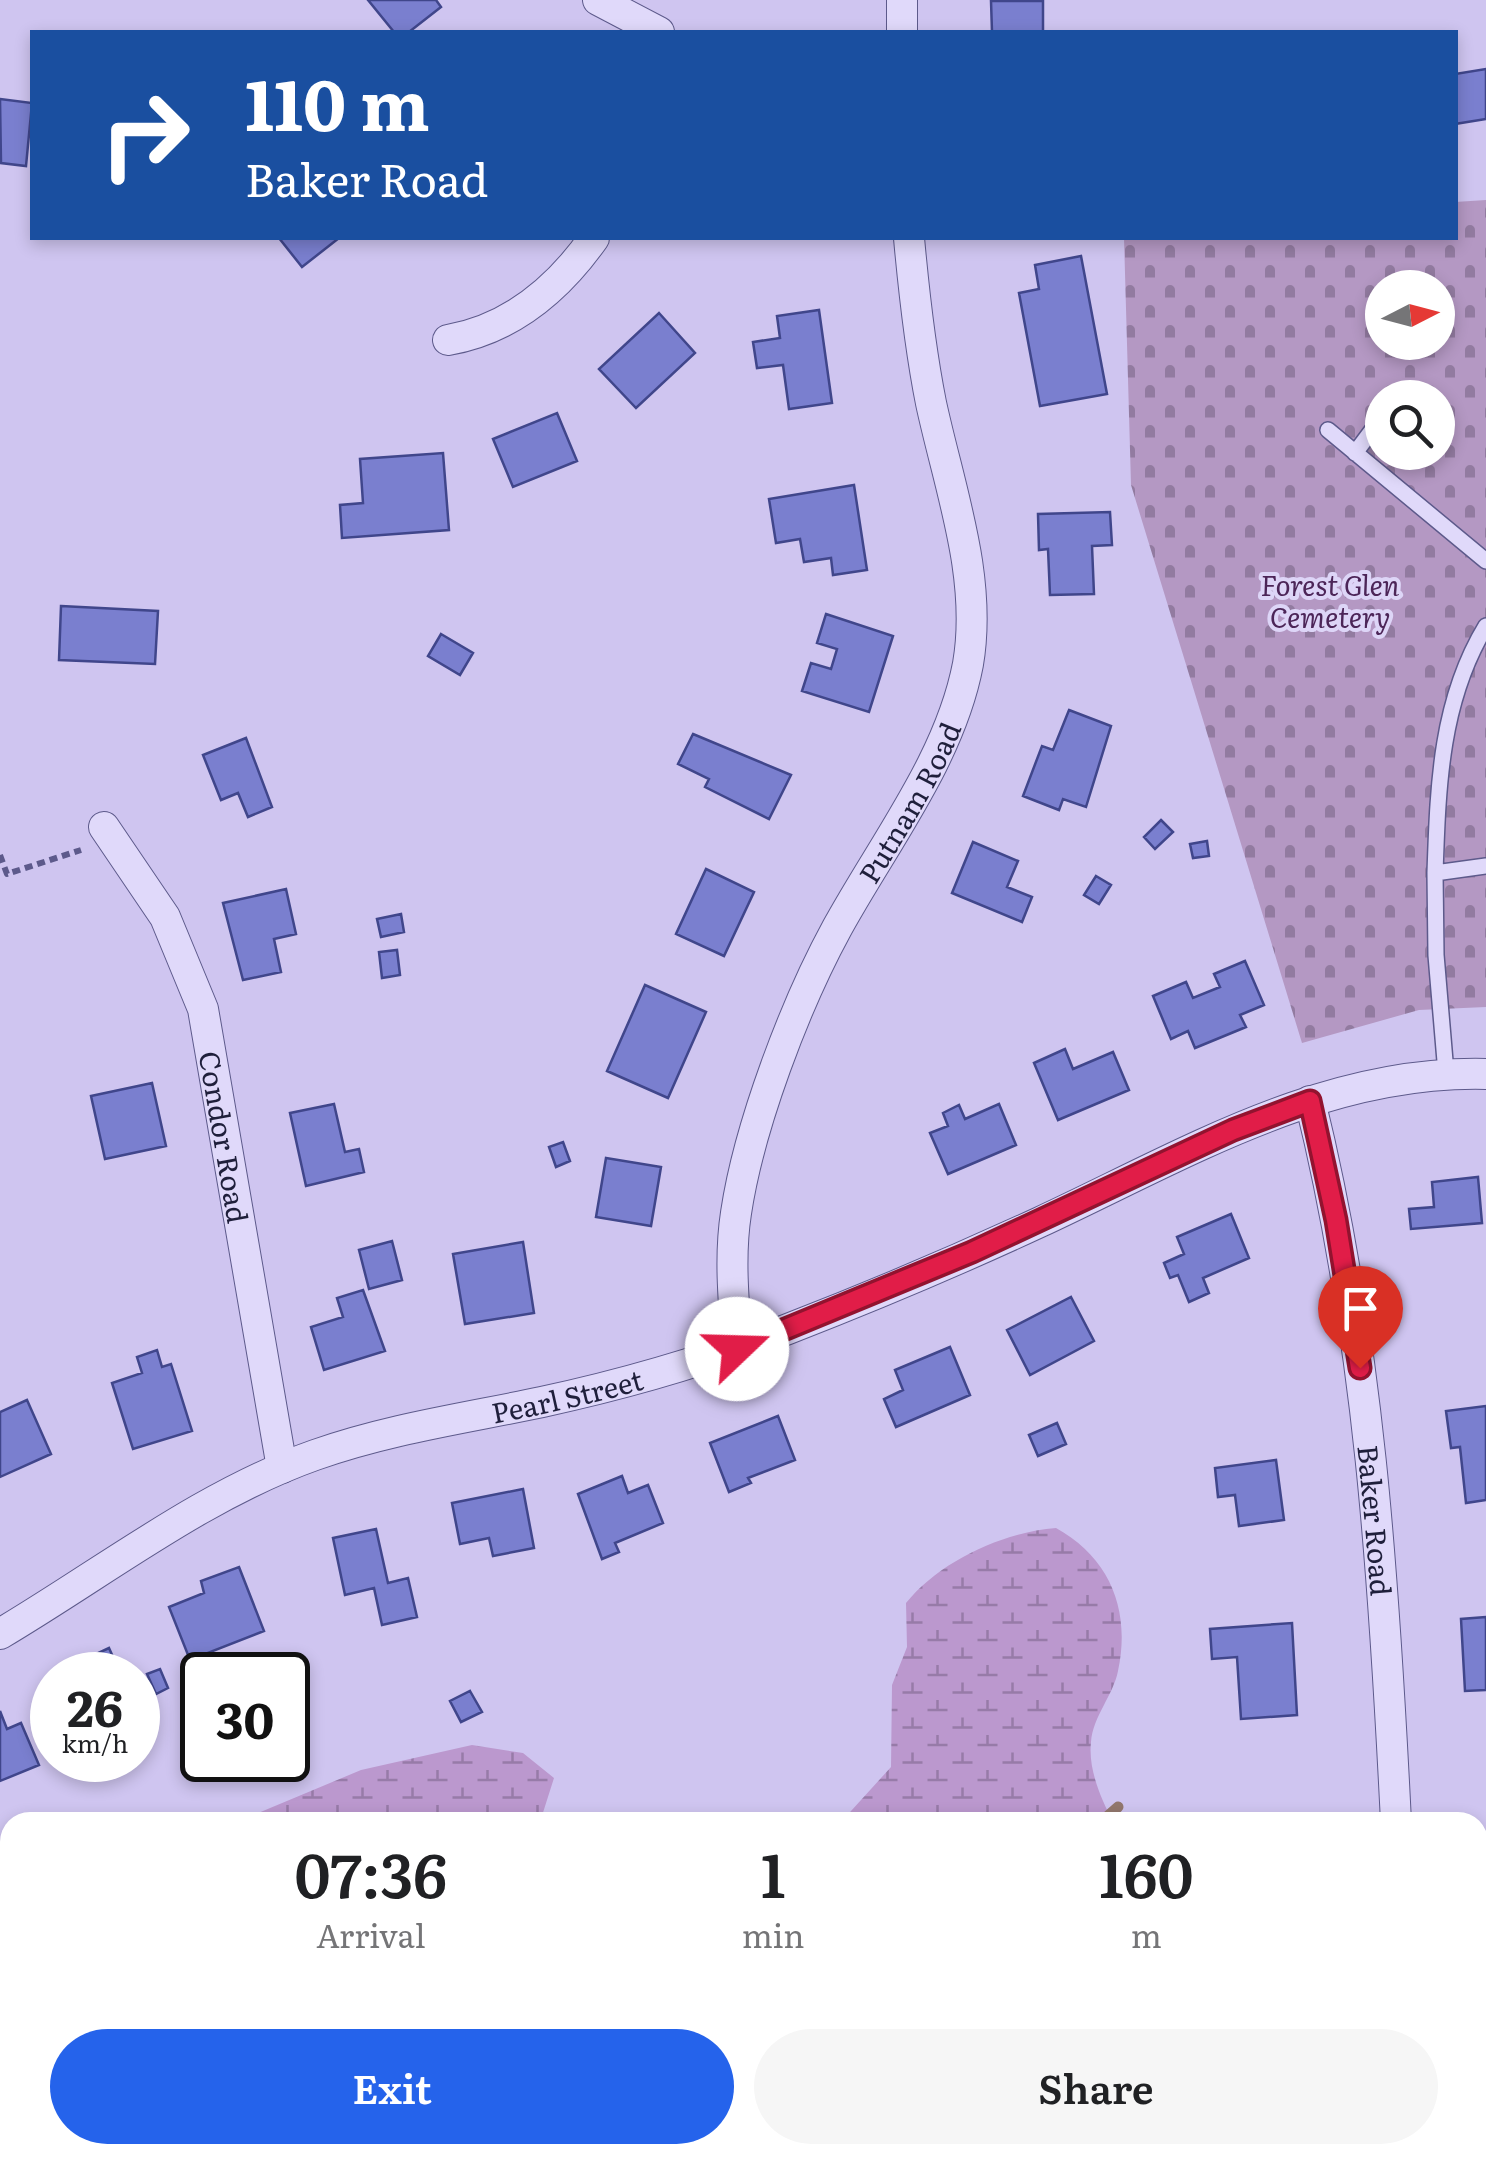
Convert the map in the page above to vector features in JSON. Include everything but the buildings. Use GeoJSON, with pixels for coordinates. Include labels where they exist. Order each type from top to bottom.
{"type":"FeatureCollection","features":[{"type":"Feature","properties":{"kind":"street"},"geometry":{"type":"LineString","coordinates":[[598,0],[655,30]]}},
{"type":"Feature","properties":{"kind":"street"},"geometry":{"type":"LineString","coordinates":[[902,0],[902,30]]}},
{"type":"Feature","properties":{"kind":"street"},"geometry":{"type":"LineString","coordinates":[[448,340],[475,334],[531,307],[592,240]]}},
{"type":"Feature","properties":{"kind":"street","name":"Putnam Road"},"geometry":{"type":"LineString","coordinates":[[737,1349],[732,1269],[736,1212],[760,1116],[836,930],[946,733],[968,662],[972,614],[966,562],[921,346],[909,240]]}},
{"type":"Feature","properties":{"kind":"street","name":"Condor Road"},"geometry":{"type":"LineString","coordinates":[[109,833],[165,916],[202,1009],[282,1468]]}},
{"type":"Feature","properties":{"kind":"street","name":"Pearl Street"},"geometry":{"type":"LineString","coordinates":[[0,1634],[210,1504],[282,1468],[375,1436],[620,1384],[737,1349],[972,1252],[1215,1138],[1310,1101],[1377,1083],[1446,1073],[1486,1074]]}},
{"type":"Feature","properties":{"kind":"street","name":"Baker Road"},"geometry":{"type":"LineString","coordinates":[[1310,1101],[1336,1220],[1372,1452],[1382,1536],[1396,1812]]}},
{"type":"Feature","properties":{"kind":"lane"},"geometry":{"type":"LineString","coordinates":[[1328,430],[1486,562]]}},
{"type":"Feature","properties":{"kind":"lane"},"geometry":{"type":"LineString","coordinates":[[1355,452],[1365,439]]}},
{"type":"Feature","properties":{"kind":"lane"},"geometry":{"type":"LineString","coordinates":[[1446,1073],[1436,955],[1435,873],[1446,726],[1459,684],[1486,626]]}},
{"type":"Feature","properties":{"kind":"lane"},"geometry":{"type":"LineString","coordinates":[[1435,873],[1486,866]]}},
{"type":"Feature","properties":{"kind":"path"},"geometry":{"type":"LineString","coordinates":[[0,855],[6,874],[109,833]]}},
{"type":"Feature","properties":{"kind":"green space","name":"Forest Glen Cemetery"},"geometry":{"type":"Polygon","coordinates":[[[1486,200],[1486,1007],[1419,1010],[1302,1043],[1131,485],[1124,240],[1458,240],[1458,202],[1486,200]]]}},
{"type":"Feature","properties":{"kind":"green space"},"geometry":{"type":"Polygon","coordinates":[[[1056,1528],[1075,1540],[1103,1570],[1118,1607],[1118,1671],[1095,1723],[1091,1752],[1096,1784],[1108,1812],[850,1812],[891,1767],[892,1685],[907,1647],[906,1603],[954,1562],[994,1542],[1056,1528]]]}},
{"type":"Feature","properties":{"kind":"green space"},"geometry":{"type":"Polygon","coordinates":[[[472,1745],[523,1753],[554,1778],[543,1812],[261,1812],[361,1770],[472,1745]]]}},
{"type":"Feature","properties":{"kind":"waterway"},"geometry":{"type":"LineString","coordinates":[[1112,1812],[1118,1807]]}},
{"type":"Feature","properties":{"kind":"route"},"geometry":{"type":"LineString","coordinates":[[737,1349],[972,1252],[1179,1154],[1310,1101],[1336,1220],[1360,1368]]}}]}
